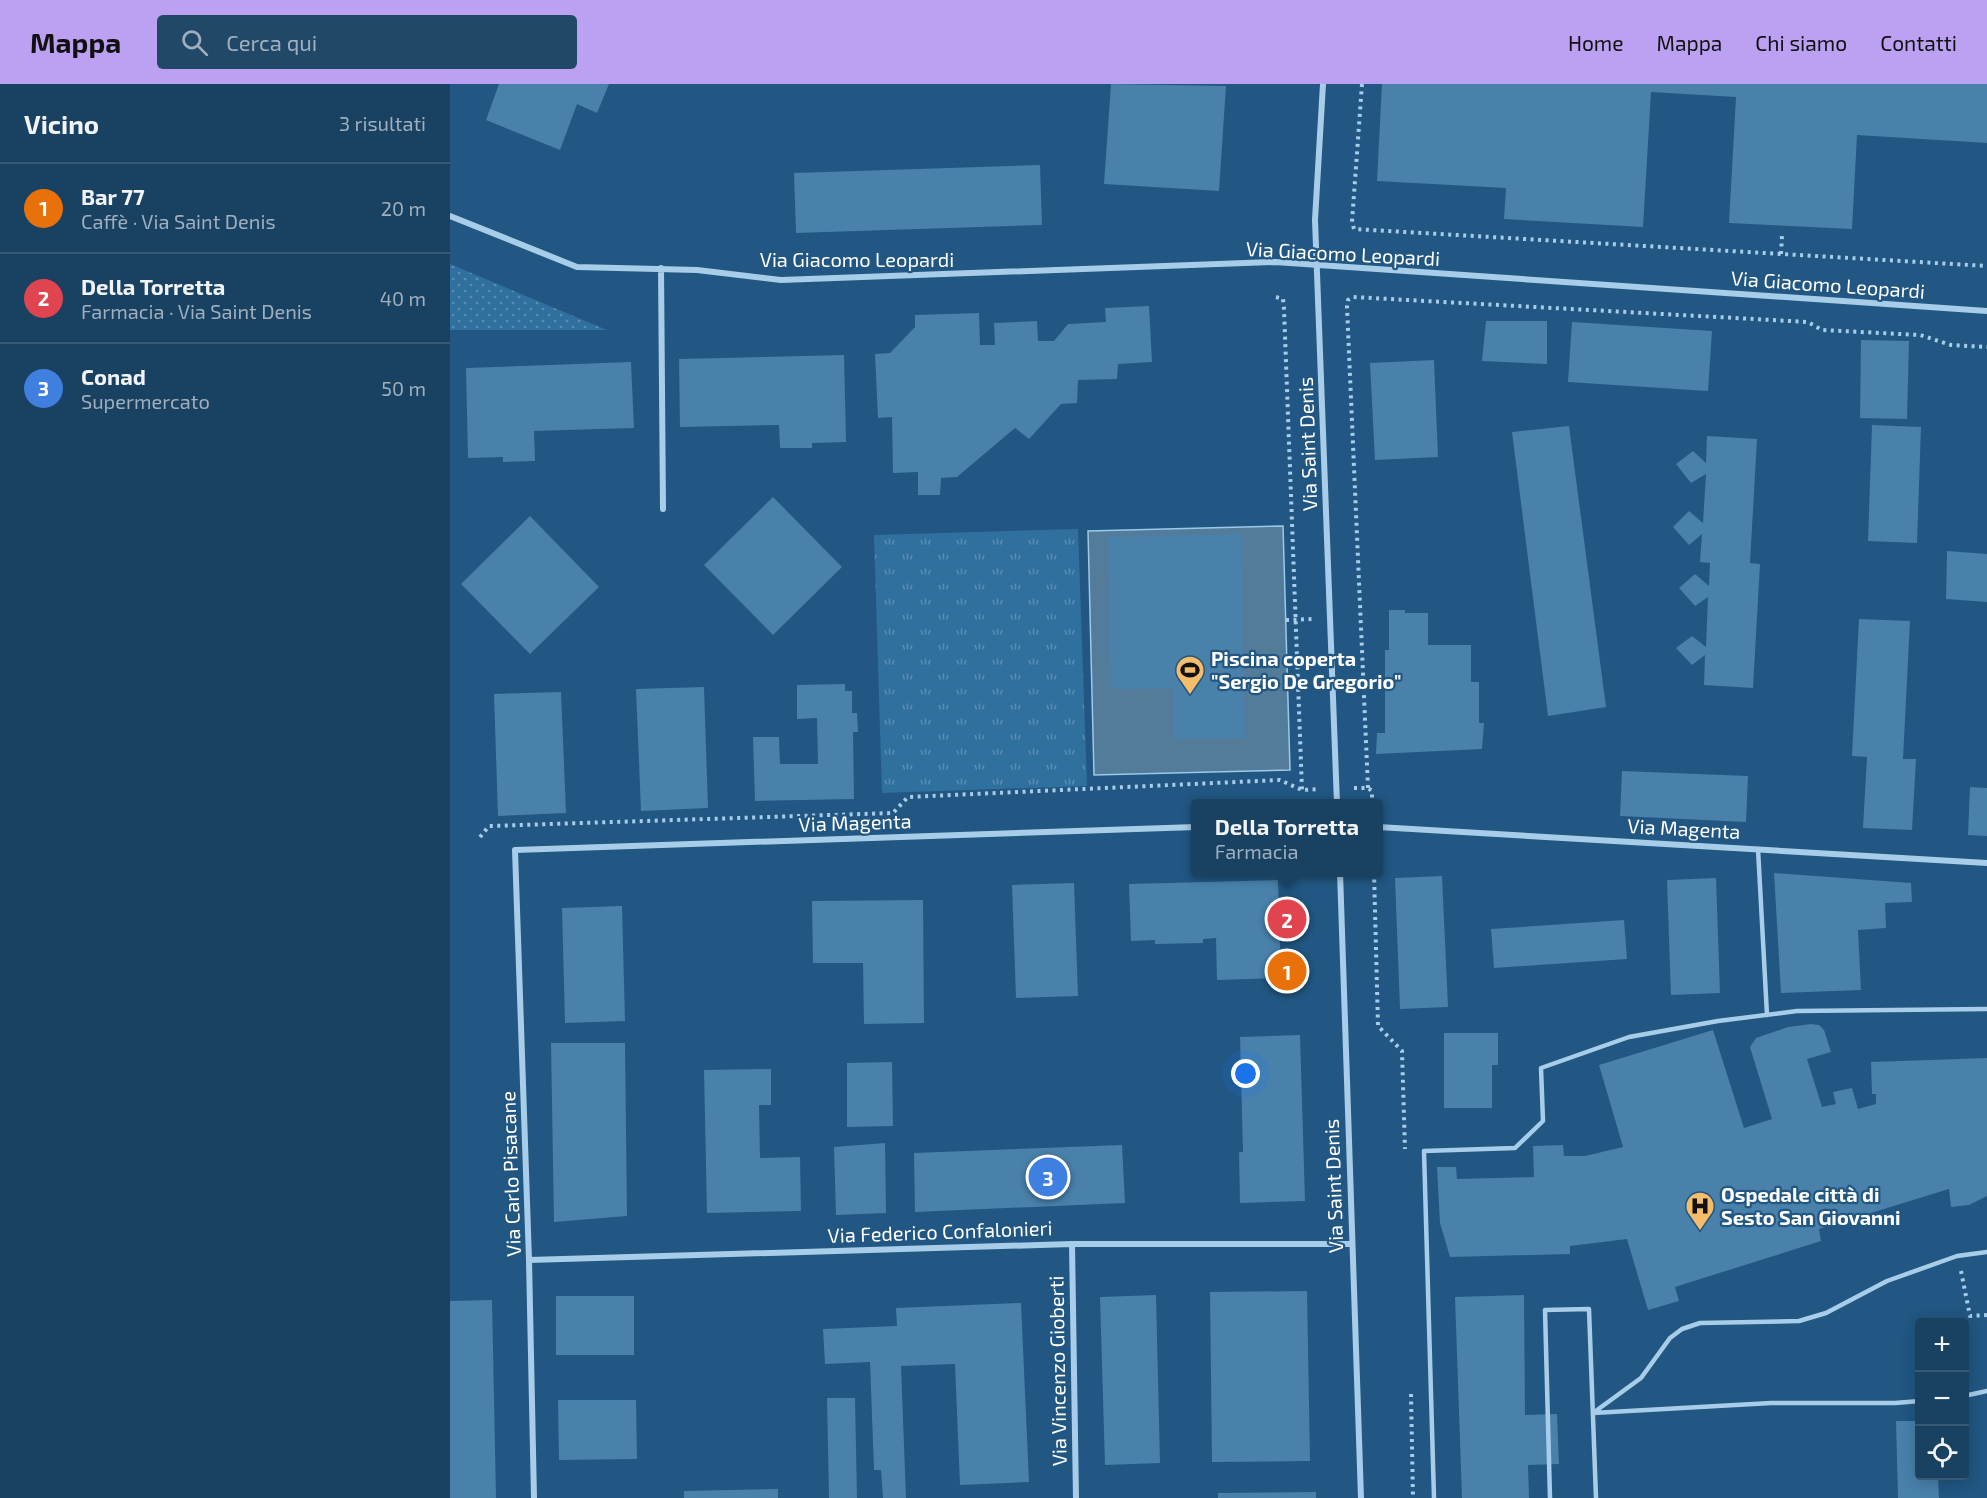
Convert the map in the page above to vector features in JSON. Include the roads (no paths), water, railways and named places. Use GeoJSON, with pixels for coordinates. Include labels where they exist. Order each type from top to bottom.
{"type":"FeatureCollection","features":[{"type":"Feature","properties":{"kind":"street","name":"Via Saint Denis"},"geometry":{"type":"LineString","coordinates":[[1323,84],[1315,220],[1337,799]]}},
{"type":"Feature","properties":{"kind":"street","name":"Via Giacomo Leopardi"},"geometry":{"type":"LineString","coordinates":[[450,216],[577,267],[697,270],[781,280],[1275,262],[1987,311]]}},
{"type":"Feature","properties":{"kind":"street"},"geometry":{"type":"LineString","coordinates":[[661,268],[663,509]]}},
{"type":"Feature","properties":{"kind":"street","name":"Via Magenta"},"geometry":{"type":"LineString","coordinates":[[515,850],[1191,827]]}},
{"type":"Feature","properties":{"kind":"street","name":"Via Magenta"},"geometry":{"type":"LineString","coordinates":[[1383,827],[1987,863]]}},
{"type":"Feature","properties":{"kind":"street","name":"Via Carlo Pisacane"},"geometry":{"type":"LineString","coordinates":[[515,850],[529,1260],[534,1498]]}},
{"type":"Feature","properties":{"kind":"street","name":"Via Saint Denis"},"geometry":{"type":"LineString","coordinates":[[1340,877],[1361,1498]]}},
{"type":"Feature","properties":{"kind":"street","name":"Via Federico Confalonieri"},"geometry":{"type":"LineString","coordinates":[[529,1260],[1072,1244],[1352,1244]]}},
{"type":"Feature","properties":{"kind":"street","name":"Via Vincenzo Gioberti"},"geometry":{"type":"LineString","coordinates":[[1072,1244],[1076,1498]]}},
{"type":"Feature","properties":{"kind":"lane"},"geometry":{"type":"LineString","coordinates":[[1758,849],[1767,1015]]}},
{"type":"Feature","properties":{"kind":"lane"},"geometry":{"type":"LineString","coordinates":[[1434,1498],[1424,1151],[1515,1148],[1543,1121],[1541,1068],[1629,1037],[1797,1011],[1987,1009]]}},
{"type":"Feature","properties":{"kind":"lane"},"geometry":{"type":"LineString","coordinates":[[1593,1413],[1641,1378],[1670,1338],[1682,1329],[1700,1323],[1799,1321],[1826,1313],[1887,1281],[1958,1256],[1987,1252]]}},
{"type":"Feature","properties":{"kind":"lane"},"geometry":{"type":"LineString","coordinates":[[1550,1498],[1545,1310],[1589,1309],[1596,1498]]}},
{"type":"Feature","properties":{"kind":"lane"},"geometry":{"type":"LineString","coordinates":[[1969,1395],[1987,1391]]}},
{"type":"Feature","properties":{"kind":"lane"},"geometry":{"type":"LineString","coordinates":[[1593,1413],[1771,1403],[1915,1401]]}},
{"type":"Feature","properties":{"kind":"place","name":"Piscina coperta \"Sergio De Gregorio\""},"geometry":{"type":"Point","coordinates":[1190,696]}},
{"type":"Feature","properties":{"kind":"place","name":"Della Torretta"},"geometry":{"type":"Point","coordinates":[1287,919]}},
{"type":"Feature","properties":{"kind":"place","name":"Bar 77"},"geometry":{"type":"Point","coordinates":[1287,971]}},
{"type":"Feature","properties":{"kind":"place","name":"Conad"},"geometry":{"type":"Point","coordinates":[1048,1177]}},
{"type":"Feature","properties":{"kind":"place","name":"Ospedale città di Sesto San Giovanni"},"geometry":{"type":"Point","coordinates":[1700,1232]}}]}
